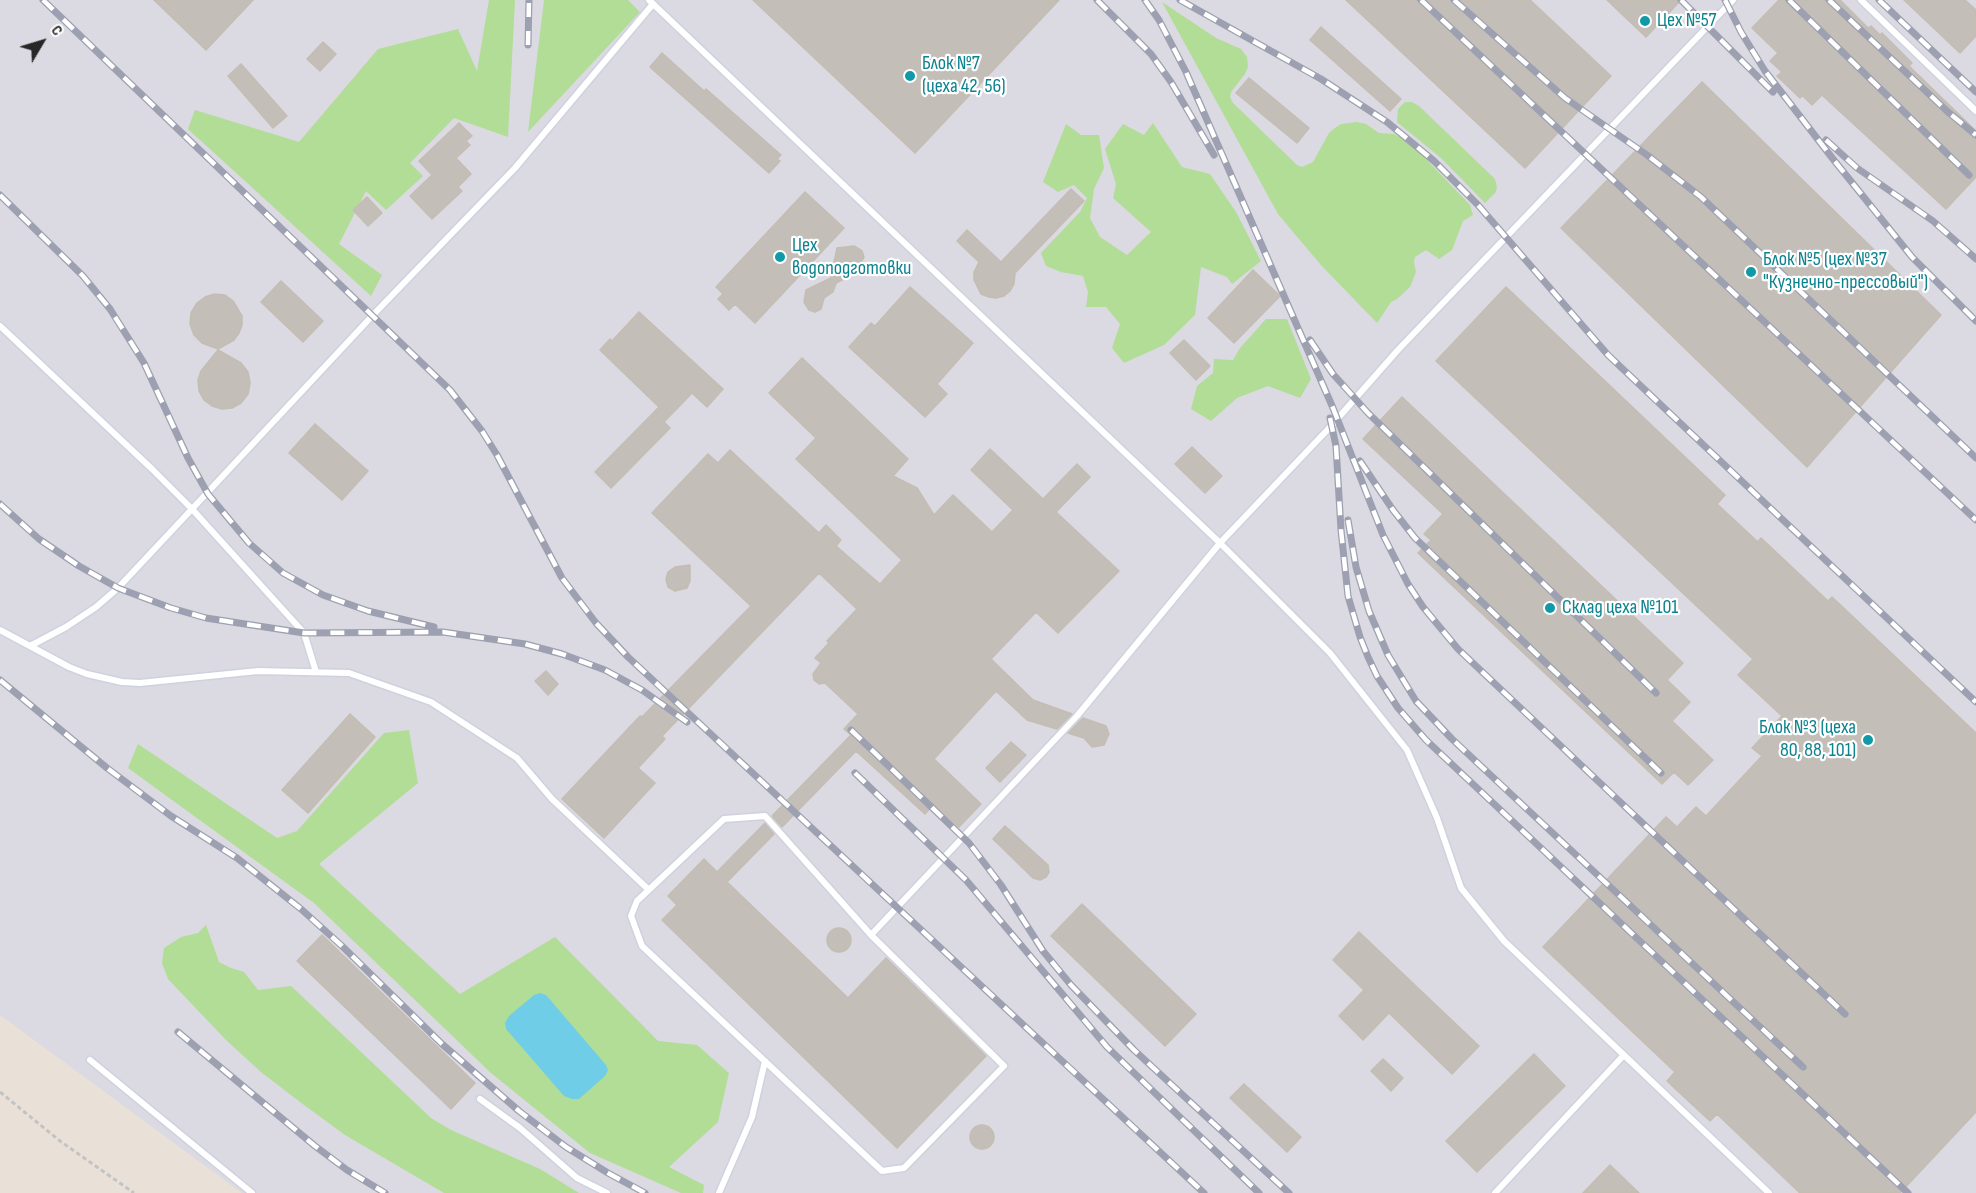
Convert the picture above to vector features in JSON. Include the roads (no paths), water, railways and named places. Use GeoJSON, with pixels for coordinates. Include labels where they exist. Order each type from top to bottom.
{"type":"FeatureCollection","features":[{"type":"Feature","properties":{"kind":"lane"},"geometry":{"type":"LineString","coordinates":[[871,935],[1077,716],[1220,543],[1332,425],[1397,351],[1733,0]]}},
{"type":"Feature","properties":{"kind":"lane"},"geometry":{"type":"LineString","coordinates":[[1861,0],[1976,111]]}},
{"type":"Feature","properties":{"kind":"lane"},"geometry":{"type":"LineString","coordinates":[[30,646],[66,627],[96,607],[118,588],[373,315],[515,168],[651,2],[1220,543],[1330,653],[1407,750],[1437,818],[1461,888],[1504,941],[1769,1193]]}},
{"type":"Feature","properties":{"kind":"lane"},"geometry":{"type":"LineString","coordinates":[[0,326],[192,509],[304,633],[316,672]]}},
{"type":"Feature","properties":{"kind":"lane"},"geometry":{"type":"LineString","coordinates":[[0,630],[69,667],[122,682],[140,683],[258,671],[349,673],[431,702],[517,758],[552,800],[649,890]]}},
{"type":"Feature","properties":{"kind":"lane"},"geometry":{"type":"LineString","coordinates":[[765,816],[871,935],[1004,1066],[904,1168],[882,1172],[642,946],[631,916],[637,901],[649,890],[724,819],[765,816]]}},
{"type":"Feature","properties":{"kind":"lane"},"geometry":{"type":"LineString","coordinates":[[1495,1193],[1623,1056]]}},
{"type":"Feature","properties":{"kind":"lane"},"geometry":{"type":"LineString","coordinates":[[90,1060],[252,1193]]}},
{"type":"Feature","properties":{"kind":"lane"},"geometry":{"type":"LineString","coordinates":[[719,1193],[752,1116],[765,1061]]}},
{"type":"Feature","properties":{"kind":"lane"},"geometry":{"type":"LineString","coordinates":[[480,1099],[520,1128],[577,1178],[607,1193]]}},
{"type":"Feature","properties":{"kind":"water"},"geometry":{"type":"Polygon","coordinates":[[[540,993],[546,995],[608,1070],[605,1076],[579,1099],[564,1096],[506,1029],[505,1023],[509,1016],[534,995],[540,993]]]}},
{"type":"Feature","properties":{"kind":"railway"},"geometry":{"type":"LineString","coordinates":[[43,0],[450,390],[482,431],[497,455],[562,578],[596,623],[628,657],[1204,1193]]}},
{"type":"Feature","properties":{"kind":"railway"},"geometry":{"type":"LineString","coordinates":[[528,45],[529,0]]}},
{"type":"Feature","properties":{"kind":"railway"},"geometry":{"type":"LineString","coordinates":[[1097,0],[1151,54],[1171,82],[1214,155]]}},
{"type":"Feature","properties":{"kind":"railway"},"geometry":{"type":"LineString","coordinates":[[1145,0],[1159,20],[1186,72],[1333,408],[1383,535],[1408,584],[1423,607],[1458,649],[1845,1014]]}},
{"type":"Feature","properties":{"kind":"railway"},"geometry":{"type":"LineString","coordinates":[[1180,0],[1321,79],[1387,122],[1434,161],[1478,205],[1608,355],[1976,702]]}},
{"type":"Feature","properties":{"kind":"railway"},"geometry":{"type":"LineString","coordinates":[[1421,0],[1976,520]]}},
{"type":"Feature","properties":{"kind":"railway"},"geometry":{"type":"LineString","coordinates":[[1454,0],[1565,98],[1647,155],[1701,197],[1976,458]]}},
{"type":"Feature","properties":{"kind":"railway"},"geometry":{"type":"LineString","coordinates":[[1681,0],[1773,92]]}},
{"type":"Feature","properties":{"kind":"railway"},"geometry":{"type":"LineString","coordinates":[[1725,0],[1765,71],[1833,159],[1912,257],[1976,321]]}},
{"type":"Feature","properties":{"kind":"railway"},"geometry":{"type":"LineString","coordinates":[[1789,0],[1969,175]]}},
{"type":"Feature","properties":{"kind":"railway"},"geometry":{"type":"LineString","coordinates":[[1829,0],[1948,112],[1976,135]]}},
{"type":"Feature","properties":{"kind":"railway"},"geometry":{"type":"LineString","coordinates":[[1879,0],[1976,92]]}},
{"type":"Feature","properties":{"kind":"railway"},"geometry":{"type":"LineString","coordinates":[[1826,140],[1857,168],[1933,221],[1976,259]]}},
{"type":"Feature","properties":{"kind":"railway"},"geometry":{"type":"LineString","coordinates":[[0,195],[83,276],[110,309],[144,363],[188,458],[208,494],[249,543],[283,573],[323,595],[368,611],[434,627]]}},
{"type":"Feature","properties":{"kind":"railway"},"geometry":{"type":"LineString","coordinates":[[1310,340],[1333,374],[1368,413],[1656,693]]}},
{"type":"Feature","properties":{"kind":"railway"},"geometry":{"type":"LineString","coordinates":[[1330,418],[1336,446],[1348,596],[1368,657],[1377,676],[1398,708],[1426,740],[1908,1193]]}},
{"type":"Feature","properties":{"kind":"railway"},"geometry":{"type":"LineString","coordinates":[[1360,461],[1415,538],[1661,773]]}},
{"type":"Feature","properties":{"kind":"railway"},"geometry":{"type":"LineString","coordinates":[[0,504],[39,539],[79,566],[118,588],[171,608],[206,618],[304,633],[443,632],[525,644],[562,654],[605,670],[642,690],[687,722]]}},
{"type":"Feature","properties":{"kind":"railway"},"geometry":{"type":"LineString","coordinates":[[1348,520],[1356,567],[1369,611],[1388,655],[1416,701],[1452,739],[1803,1067]]}},
{"type":"Feature","properties":{"kind":"railway"},"geometry":{"type":"LineString","coordinates":[[0,680],[107,768],[171,816],[237,858],[301,909],[442,1044],[519,1111],[566,1147],[645,1193]]}},
{"type":"Feature","properties":{"kind":"railway"},"geometry":{"type":"LineString","coordinates":[[851,730],[969,843],[1001,885],[1043,951],[1071,985],[1134,1050],[1289,1193]]}},
{"type":"Feature","properties":{"kind":"railway"},"geometry":{"type":"LineString","coordinates":[[855,773],[966,880],[1107,1047],[1259,1193]]}},
{"type":"Feature","properties":{"kind":"railway"},"geometry":{"type":"LineString","coordinates":[[178,1032],[315,1146],[347,1170],[385,1193]]}},
{"type":"Feature","properties":{"kind":"place","name":"Цех №57"},"geometry":{"type":"Point","coordinates":[1645,21]}},
{"type":"Feature","properties":{"kind":"place","name":"Блок №7 (цеха 42, 56)"},"geometry":{"type":"Point","coordinates":[910,76]}},
{"type":"Feature","properties":{"kind":"place","name":"Цех водоподготовки"},"geometry":{"type":"Point","coordinates":[780,257]}},
{"type":"Feature","properties":{"kind":"place","name":"Блок №5 (цех №37 \"Кузнечно-прессовый\")"},"geometry":{"type":"Point","coordinates":[1751,272]}},
{"type":"Feature","properties":{"kind":"place","name":"Склад цеха №101"},"geometry":{"type":"Point","coordinates":[1550,608]}},
{"type":"Feature","properties":{"kind":"place","name":"Блок №3 (цеха 80, 88, 101)"},"geometry":{"type":"Point","coordinates":[1868,740]}}]}
